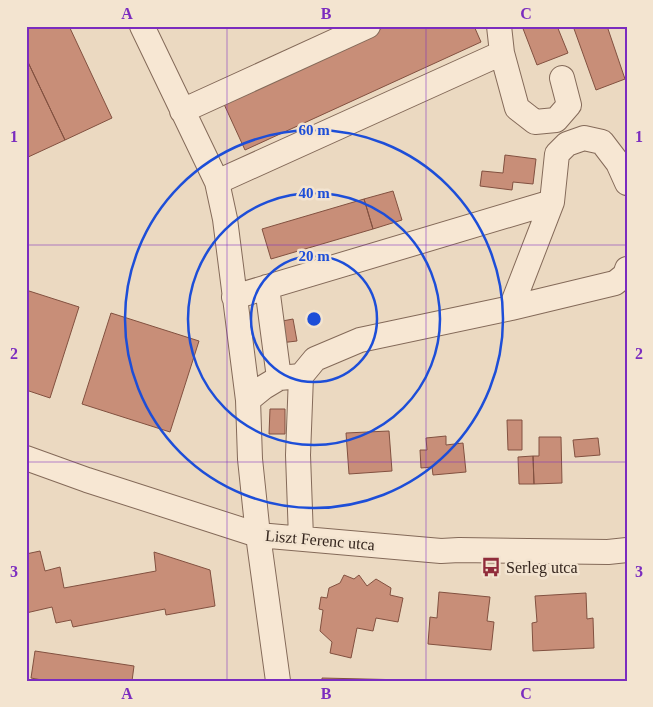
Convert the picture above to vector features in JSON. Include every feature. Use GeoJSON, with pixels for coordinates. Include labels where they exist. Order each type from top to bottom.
{"type":"FeatureCollection","features":[{"type":"Feature","properties":{"kind":"street"},"geometry":{"type":"LineString","coordinates":[[142,26],[217,182],[225,219],[248,400],[250,459],[258,535],[278,681]]}},
{"type":"Feature","properties":{"kind":"street"},"geometry":{"type":"LineString","coordinates":[[182,111],[330,34],[368,26]]}},
{"type":"Feature","properties":{"kind":"street"},"geometry":{"type":"LineString","coordinates":[[499,26],[502,53],[517,108],[535,122],[556,120],[569,105],[562,78]]}},
{"type":"Feature","properties":{"kind":"street"},"geometry":{"type":"LineString","coordinates":[[217,182],[502,53]]}},
{"type":"Feature","properties":{"kind":"street"},"geometry":{"type":"LineString","coordinates":[[511,308],[552,202],[557,154],[567,144],[584,138],[602,142],[618,163],[627,183]]}},
{"type":"Feature","properties":{"kind":"street"},"geometry":{"type":"LineString","coordinates":[[234,297],[552,202]]}},
{"type":"Feature","properties":{"kind":"street"},"geometry":{"type":"LineString","coordinates":[[248,400],[264,387],[290,377],[314,359],[360,340],[511,308],[615,283],[625,275],[627,269]]}},
{"type":"Feature","properties":{"kind":"street"},"geometry":{"type":"LineString","coordinates":[[267,287],[290,377],[298,455],[301,538]]}},
{"type":"Feature","properties":{"kind":"street","name":"Liszt Ferenc utca"},"geometry":{"type":"LineString","coordinates":[[26,458],[87,480],[258,535],[441,551],[608,552],[627,550]]}},
{"type":"Feature","properties":{"kind":"building"},"geometry":{"type":"Polygon","coordinates":[[[26,26],[69,26],[112,118],[65,140],[26,58],[26,26]]]}},
{"type":"Feature","properties":{"kind":"building"},"geometry":{"type":"Polygon","coordinates":[[[387,26],[474,26],[481,42],[245,150],[223,102],[387,26]]]}},
{"type":"Feature","properties":{"kind":"building"},"geometry":{"type":"Polygon","coordinates":[[[522,26],[557,26],[568,53],[537,65],[522,26]]]}},
{"type":"Feature","properties":{"kind":"building"},"geometry":{"type":"Polygon","coordinates":[[[573,26],[607,26],[625,79],[596,90],[573,26]]]}},
{"type":"Feature","properties":{"kind":"building"},"geometry":{"type":"Polygon","coordinates":[[[26,58],[65,140],[26,158],[26,58]]]}},
{"type":"Feature","properties":{"kind":"building"},"geometry":{"type":"Polygon","coordinates":[[[505,155],[536,159],[533,184],[513,182],[512,190],[480,186],[482,171],[503,173],[505,155]]]}},
{"type":"Feature","properties":{"kind":"building"},"geometry":{"type":"Polygon","coordinates":[[[393,191],[402,220],[373,229],[364,199],[393,191]]]}},
{"type":"Feature","properties":{"kind":"building"},"geometry":{"type":"Polygon","coordinates":[[[364,199],[373,229],[271,259],[262,229],[364,199]]]}},
{"type":"Feature","properties":{"kind":"building"},"geometry":{"type":"Polygon","coordinates":[[[26,290],[79,307],[50,398],[26,390],[26,290]]]}},
{"type":"Feature","properties":{"kind":"building"},"geometry":{"type":"Polygon","coordinates":[[[111,313],[199,341],[170,432],[82,404],[111,313]]]}},
{"type":"Feature","properties":{"kind":"building"},"geometry":{"type":"Polygon","coordinates":[[[293,319],[297,341],[280,343],[277,322],[293,319]]]}},
{"type":"Feature","properties":{"kind":"building"},"geometry":{"type":"Polygon","coordinates":[[[270,409],[285,409],[285,434],[269,434],[270,409]]]}},
{"type":"Feature","properties":{"kind":"building"},"geometry":{"type":"Polygon","coordinates":[[[507,420],[522,420],[522,450],[508,450],[507,420]]]}},
{"type":"Feature","properties":{"kind":"building"},"geometry":{"type":"Polygon","coordinates":[[[389,431],[392,471],[349,474],[346,433],[389,431]]]}},
{"type":"Feature","properties":{"kind":"building"},"geometry":{"type":"Polygon","coordinates":[[[446,436],[446,445],[463,443],[466,472],[433,475],[432,467],[421,468],[420,450],[427,450],[426,438],[446,436]]]}},
{"type":"Feature","properties":{"kind":"building"},"geometry":{"type":"Polygon","coordinates":[[[539,437],[561,437],[562,483],[534,484],[533,456],[539,456],[539,437]]]}},
{"type":"Feature","properties":{"kind":"building"},"geometry":{"type":"Polygon","coordinates":[[[598,438],[600,455],[575,457],[573,440],[598,438]]]}},
{"type":"Feature","properties":{"kind":"building"},"geometry":{"type":"Polygon","coordinates":[[[533,456],[534,484],[519,484],[518,457],[533,456]]]}},
{"type":"Feature","properties":{"kind":"building"},"geometry":{"type":"Polygon","coordinates":[[[40,551],[45,571],[60,567],[64,588],[156,571],[154,552],[210,570],[215,606],[166,615],[165,609],[73,627],[71,620],[56,623],[52,607],[26,613],[26,554],[40,551]]]}},
{"type":"Feature","properties":{"kind":"building"},"geometry":{"type":"Polygon","coordinates":[[[344,575],[354,579],[359,575],[367,586],[376,579],[391,588],[390,595],[403,598],[398,622],[376,618],[373,631],[357,628],[351,658],[330,653],[332,642],[320,631],[323,610],[319,609],[321,597],[327,598],[329,588],[340,583],[344,575]]]}},
{"type":"Feature","properties":{"kind":"building"},"geometry":{"type":"Polygon","coordinates":[[[439,592],[490,597],[487,621],[494,622],[491,650],[428,644],[430,617],[437,618],[439,592]]]}},
{"type":"Feature","properties":{"kind":"building"},"geometry":{"type":"Polygon","coordinates":[[[586,593],[587,619],[593,618],[594,648],[533,651],[532,623],[537,622],[535,596],[586,593]]]}},
{"type":"Feature","properties":{"kind":"building"},"geometry":{"type":"Polygon","coordinates":[[[35,651],[134,666],[132,681],[47,681],[31,678],[35,651]]]}},
{"type":"Feature","properties":{"kind":"building"},"geometry":{"type":"Polygon","coordinates":[[[322,678],[407,680],[407,681],[322,681],[322,678]]]}},
{"type":"Feature","properties":{"kind":"place","name":"Serleg utca"},"geometry":{"type":"Point","coordinates":[491,567]}}]}
